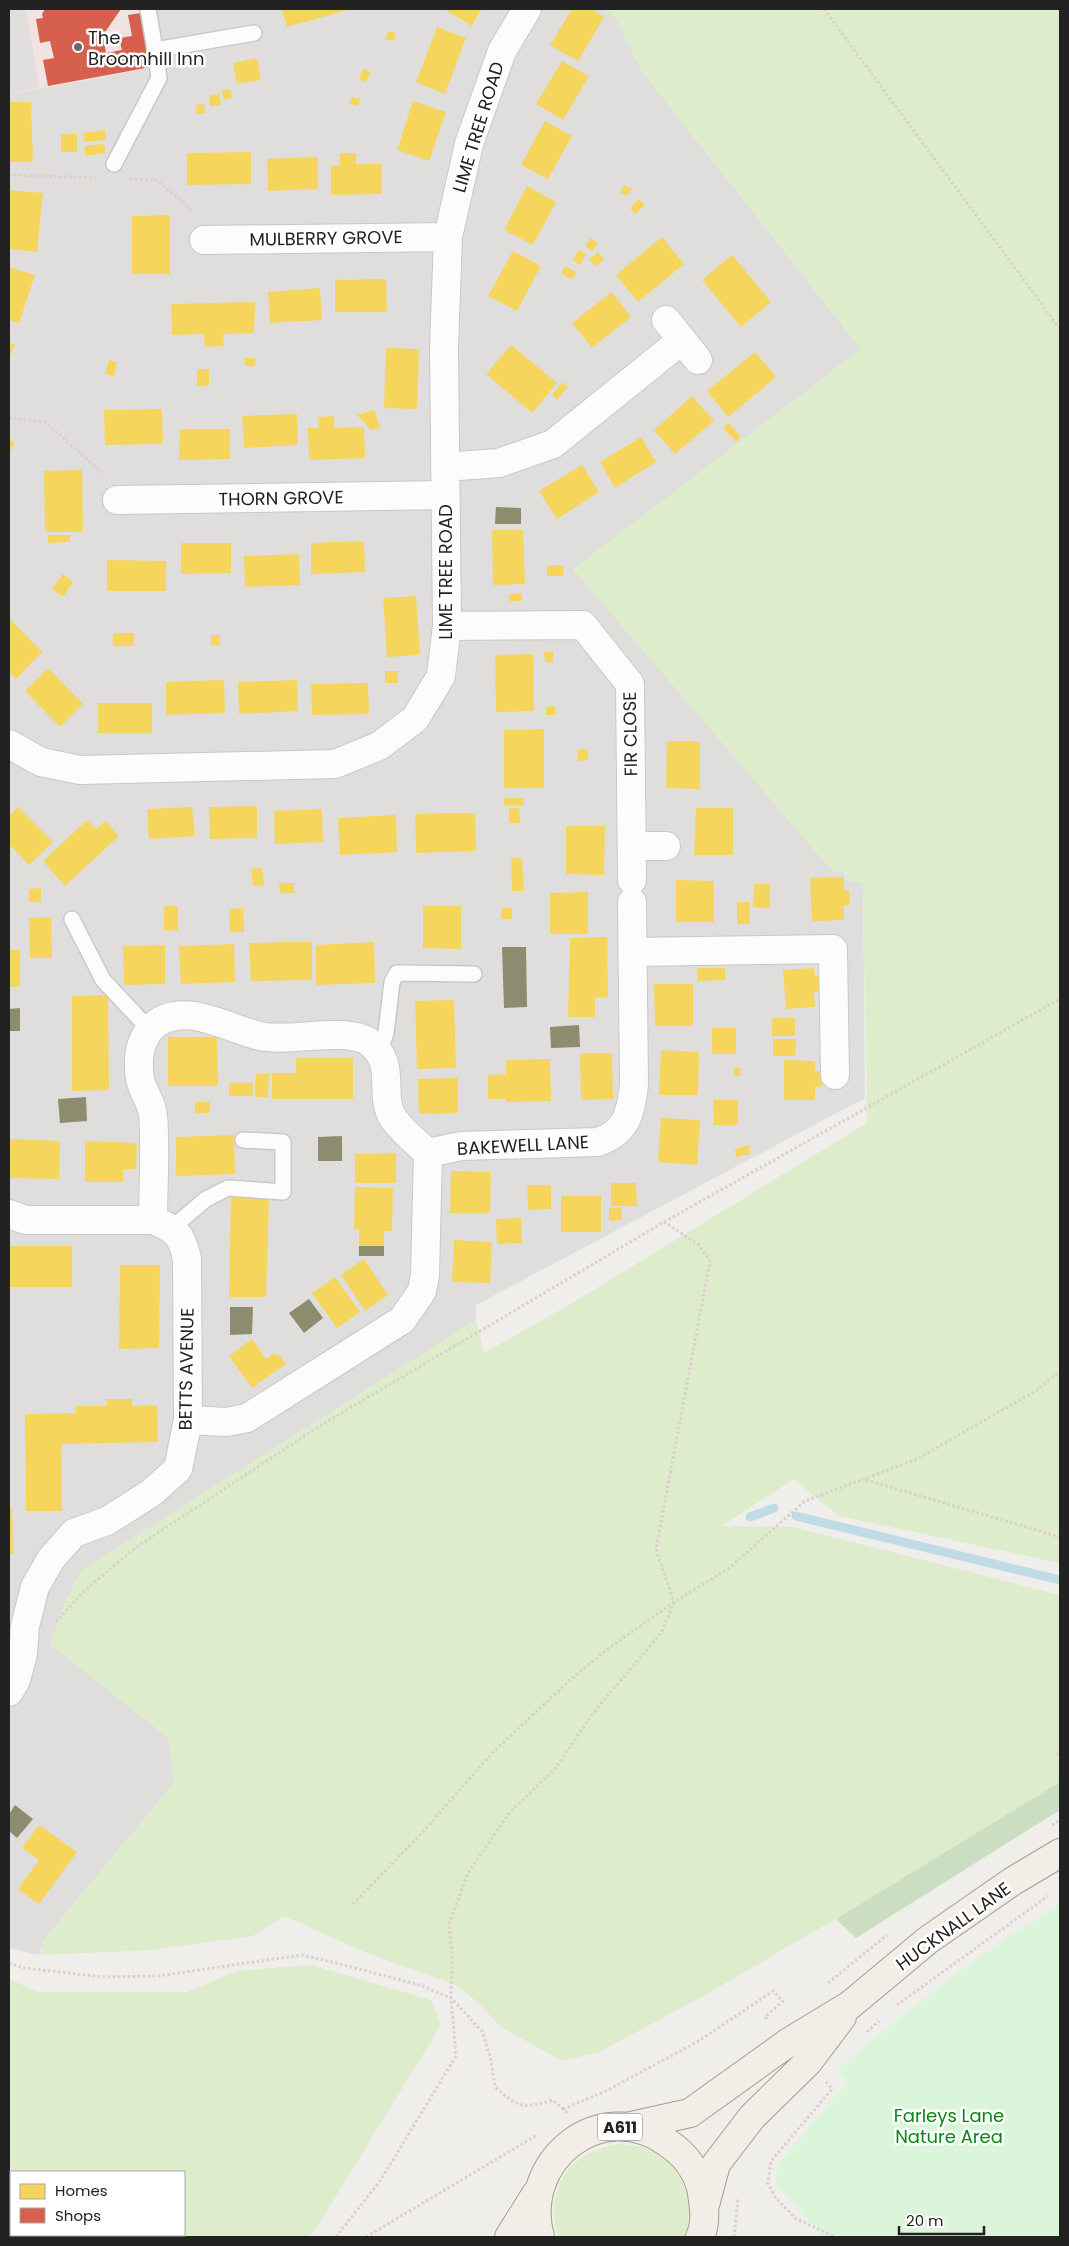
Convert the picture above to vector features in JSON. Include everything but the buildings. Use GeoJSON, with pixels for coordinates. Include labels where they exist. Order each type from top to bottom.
{"type":"FeatureCollection","features":[{"type":"Feature","properties":{"kind":"main road","name":"HUCKNALL LANE"},"geometry":{"type":"LineString","coordinates":[[509,2237],[538,2191],[550,2164],[571,2142],[598,2129],[627,2127],[690,2112],[789,2042],[850,2005],[928,1940],[1013,1881],[1060,1852]]}},
{"type":"Feature","properties":{"kind":"main road","name":"HUCKNALL LANE"},"geometry":{"type":"LineString","coordinates":[[700,2237],[705,2207],[716,2164],[752,2116],[808,2062],[850,2005]]}},
{"type":"Feature","properties":{"kind":"main road","name":"HUCKNALL LANE"},"geometry":{"type":"LineString","coordinates":[[627,2127],[657,2135],[681,2152],[698,2177],[705,2207]]}},
{"type":"Feature","properties":{"kind":"main road","name":"HUCKNALL LANE"},"geometry":{"type":"LineString","coordinates":[[538,2191],[535,2220],[540,2237]]}},
{"type":"Feature","properties":{"kind":"street","name":"LIME TREE ROAD"},"geometry":{"type":"LineString","coordinates":[[9,744],[41,762],[80,770],[335,764],[379,746],[415,719],[441,676],[447,626],[444,348],[448,237],[476,126],[502,51],[527,9]]}},
{"type":"Feature","properties":{"kind":"street","name":"MULBERRY GROVE"},"geometry":{"type":"LineString","coordinates":[[204,240],[448,237]]}},
{"type":"Feature","properties":{"kind":"street"},"geometry":{"type":"LineString","coordinates":[[445,467],[499,462],[553,444],[682,340]]}},
{"type":"Feature","properties":{"kind":"street","name":"THORN GROVE"},"geometry":{"type":"LineString","coordinates":[[117,500],[445,495]]}},
{"type":"Feature","properties":{"kind":"street","name":"FIR CLOSE"},"geometry":{"type":"LineString","coordinates":[[447,626],[583,625],[630,684],[632,891]]}},
{"type":"Feature","properties":{"kind":"street"},"geometry":{"type":"LineString","coordinates":[[632,846],[666,846]]}},
{"type":"Feature","properties":{"kind":"street","name":"BAKEWELL LANE"},"geometry":{"type":"LineString","coordinates":[[428,1154],[461,1146],[598,1142],[613,1137],[626,1121],[633,1097],[632,891]]}},
{"type":"Feature","properties":{"kind":"street"},"geometry":{"type":"LineString","coordinates":[[633,952],[833,949],[835,1075]]}},
{"type":"Feature","properties":{"kind":"street"},"geometry":{"type":"LineString","coordinates":[[9,1214],[26,1220],[162,1224],[153,1112],[140,1080],[141,1047],[149,1029],[168,1017],[194,1016],[262,1037],[350,1036],[368,1042],[379,1053],[388,1073],[388,1104],[393,1118],[428,1154],[425,1275],[422,1291],[402,1320],[247,1418],[227,1422],[188,1420]]}},
{"type":"Feature","properties":{"kind":"street","name":"BETTS AVENUE"},"geometry":{"type":"LineString","coordinates":[[9,1692],[16,1680],[23,1654],[25,1626],[35,1586],[51,1559],[74,1533],[107,1520],[150,1494],[178,1469],[188,1420],[187,1259],[183,1242],[162,1224]]}},
{"type":"Feature","properties":{"kind":"lane"},"geometry":{"type":"LineString","coordinates":[[114,164],[159,78],[148,9]]}},
{"type":"Feature","properties":{"kind":"lane"},"geometry":{"type":"LineString","coordinates":[[155,50],[254,33]]}},
{"type":"Feature","properties":{"kind":"lane"},"geometry":{"type":"LineString","coordinates":[[72,919],[103,980],[149,1029]]}},
{"type":"Feature","properties":{"kind":"lane"},"geometry":{"type":"LineString","coordinates":[[379,1053],[386,1034],[392,982],[397,973],[474,974]]}},
{"type":"Feature","properties":{"kind":"lane"},"geometry":{"type":"LineString","coordinates":[[162,1224],[228,1188],[283,1192],[283,1142],[243,1140]]}},
{"type":"Feature","properties":{"kind":"path"},"geometry":{"type":"LineString","coordinates":[[824,9],[1060,329]]}},
{"type":"Feature","properties":{"kind":"path"},"geometry":{"type":"LineString","coordinates":[[9,175],[107,178]]}},
{"type":"Feature","properties":{"kind":"path"},"geometry":{"type":"LineString","coordinates":[[127,179],[156,180],[189,207],[204,240]]}},
{"type":"Feature","properties":{"kind":"path"},"geometry":{"type":"LineString","coordinates":[[9,418],[45,422],[103,471],[117,500]]}},
{"type":"Feature","properties":{"kind":"path"},"geometry":{"type":"LineString","coordinates":[[23,1654],[84,1591],[135,1548],[318,1427],[664,1222],[1060,999]]}},
{"type":"Feature","properties":{"kind":"path"},"geometry":{"type":"LineString","coordinates":[[336,2237],[380,2181],[456,2056],[451,1998],[452,1956],[449,1924],[468,1873],[510,1812],[555,1769],[592,1713],[662,1632],[674,1602],[656,1549],[710,1261],[699,1245],[664,1222]]}},
{"type":"Feature","properties":{"kind":"path"},"geometry":{"type":"LineString","coordinates":[[353,1904],[423,1832],[491,1754],[534,1713],[610,1648],[674,1602],[728,1569],[805,1502],[917,1458],[1037,1390],[1060,1371]]}},
{"type":"Feature","properties":{"kind":"path"},"geometry":{"type":"LineString","coordinates":[[865,1480],[1060,1537]]}},
{"type":"Feature","properties":{"kind":"path"},"geometry":{"type":"LineString","coordinates":[[1057,1755],[1060,1750]]}},
{"type":"Feature","properties":{"kind":"path"},"geometry":{"type":"LineString","coordinates":[[890,2011],[1052,1892]]}},
{"type":"Feature","properties":{"kind":"path"},"geometry":{"type":"LineString","coordinates":[[9,1962],[24,1968],[103,1977],[149,1976],[302,1955],[420,1985],[451,1998],[482,2031],[491,2060],[495,2087],[515,2104],[528,2107],[552,2100],[569,2115],[561,2120]]}},
{"type":"Feature","properties":{"kind":"path"},"geometry":{"type":"LineString","coordinates":[[563,2109],[606,2091],[697,2042],[773,1991],[783,2001],[765,2017],[770,2022]]}},
{"type":"Feature","properties":{"kind":"path"},"geometry":{"type":"LineString","coordinates":[[862,2036],[883,2017]]}},
{"type":"Feature","properties":{"kind":"path"},"geometry":{"type":"LineString","coordinates":[[832,2089],[771,2162],[768,2183],[775,2198],[796,2218],[818,2231],[835,2237]]}},
{"type":"Feature","properties":{"kind":"path"},"geometry":{"type":"LineString","coordinates":[[366,2237],[545,2130]]}},
{"type":"Feature","properties":{"kind":"shaded area"},"geometry":{"type":"Polygon","coordinates":[[[9,9],[603,9],[616,17],[641,70],[861,349],[574,569],[845,873],[846,880],[863,882],[865,1098],[476,1305],[476,1320],[81,1571],[66,1600],[50,1644],[169,1738],[174,1783],[45,1938],[39,1955],[9,1948],[9,9]]]}},
{"type":"Feature","properties":{"kind":"shaded area","name":"The Broomhill Inn"},"geometry":{"type":"Polygon","coordinates":[[[9,9],[142,9],[151,68],[9,95],[9,9]]]}},
{"type":"Feature","properties":{"kind":"shaded area"},"geometry":{"type":"Polygon","coordinates":[[[9,9],[26,9],[39,88],[9,94],[9,9]]]}},
{"type":"Feature","properties":{"kind":"green space"},"geometry":{"type":"Polygon","coordinates":[[[603,9],[1060,9],[1060,1563],[839,1516],[794,1479],[722,1526],[793,1527],[1060,1595],[1060,1782],[880,1893],[700,1998],[599,2052],[562,2061],[501,2027],[476,2001],[456,1985],[367,1953],[284,1916],[253,1936],[151,1950],[40,1955],[45,1938],[174,1783],[169,1738],[50,1644],[66,1600],[81,1571],[476,1320],[484,1353],[569,1305],[867,1123],[863,882],[845,880],[845,873],[832,871],[573,569],[861,349],[641,70],[616,18],[603,9]]]}},
{"type":"Feature","properties":{"kind":"green space"},"geometry":{"type":"Polygon","coordinates":[[[1060,1782],[1060,1810],[856,1938],[836,1919],[1060,1782]]]}},
{"type":"Feature","properties":{"kind":"green space","name":"Farleys Lane Nature Area"},"geometry":{"type":"Polygon","coordinates":[[[1060,1905],[1060,2237],[820,2237],[811,2223],[778,2187],[775,2179],[776,2171],[782,2160],[847,2082],[837,2069],[973,1962],[1060,1905]]]}},
{"type":"Feature","properties":{"kind":"green space"},"geometry":{"type":"Polygon","coordinates":[[[311,1965],[431,2000],[441,2025],[314,2232],[306,2237],[30,2236],[185,2236],[185,2171],[10,2171],[9,2230],[9,1979],[38,1992],[187,1992],[237,1971],[311,1965]]]}},
{"type":"Feature","properties":{"kind":"green space"},"geometry":{"type":"Polygon","coordinates":[[[619,2144],[652,2151],[663,2158],[679,2177],[685,2188],[690,2212],[684,2237],[558,2237],[555,2203],[558,2188],[564,2175],[586,2155],[601,2148],[619,2144]]]}},
{"type":"Feature","properties":{"kind":"waterway"},"geometry":{"type":"LineString","coordinates":[[750,1517],[774,1508]]}},
{"type":"Feature","properties":{"kind":"waterway"},"geometry":{"type":"LineString","coordinates":[[796,1516],[1060,1580]]}},
{"type":"Feature","properties":{"kind":"place","name":"The Broomhill Inn"},"geometry":{"type":"Point","coordinates":[78,47]}}]}
